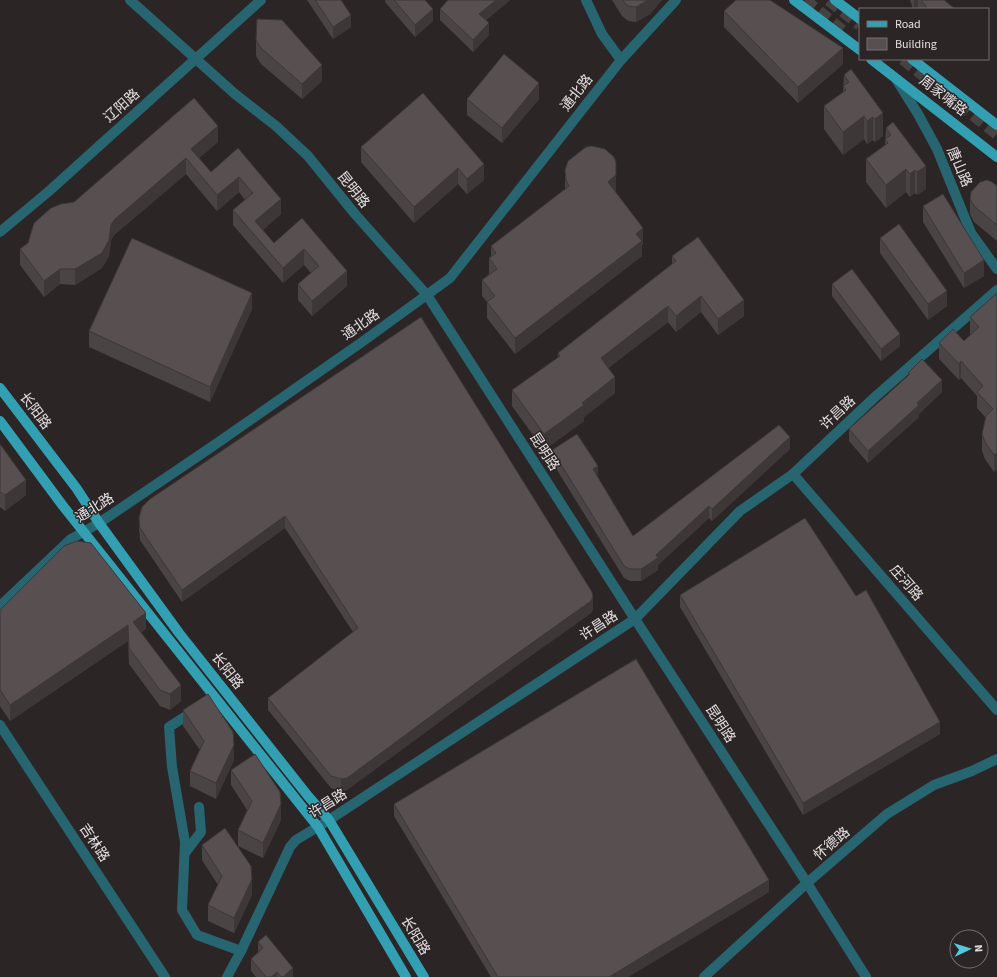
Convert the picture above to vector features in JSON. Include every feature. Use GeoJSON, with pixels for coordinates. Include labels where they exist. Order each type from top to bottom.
{"type":"FeatureCollection","features":[{"type":"Feature","properties":{"kind":"main road"},"geometry":{"type":"LineString","coordinates":[[794,0],[859,49]]}},
{"type":"Feature","properties":{"kind":"main road"},"geometry":{"type":"LineString","coordinates":[[835,0],[859,18]]}},
{"type":"Feature","properties":{"kind":"main road","name":"周家嘴路"},"geometry":{"type":"LineString","coordinates":[[872,60],[997,157]]}},
{"type":"Feature","properties":{"kind":"main road","name":"周家嘴路"},"geometry":{"type":"LineString","coordinates":[[913,60],[997,125]]}},
{"type":"Feature","properties":{"kind":"main road","name":"长阳路"},"geometry":{"type":"LineString","coordinates":[[0,388],[77,489],[99,523],[183,638],[303,790],[330,820],[424,977]]}},
{"type":"Feature","properties":{"kind":"main road","name":"长阳路"},"geometry":{"type":"LineString","coordinates":[[0,421],[84,532],[208,701],[318,827],[406,977]]}},
{"type":"Feature","properties":{"kind":"street","name":"昆明路"},"geometry":{"type":"LineString","coordinates":[[130,0],[195,59],[235,94],[276,126],[308,156],[354,214],[427,296],[866,977]]}},
{"type":"Feature","properties":{"kind":"street","name":"辽阳路"},"geometry":{"type":"LineString","coordinates":[[0,232],[48,192],[261,0]]}},
{"type":"Feature","properties":{"kind":"street"},"geometry":{"type":"LineString","coordinates":[[586,0],[602,34],[621,60]]}},
{"type":"Feature","properties":{"kind":"street","name":"通北路"},"geometry":{"type":"LineString","coordinates":[[0,606],[70,539],[99,523],[232,432],[427,296],[450,278],[621,60],[676,0]]}},
{"type":"Feature","properties":{"kind":"street","name":"唐山路"},"geometry":{"type":"LineString","coordinates":[[894,76],[918,114],[937,149],[971,233],[997,269]]}},
{"type":"Feature","properties":{"kind":"street","name":"许昌路"},"geometry":{"type":"LineString","coordinates":[[227,977],[290,848],[296,840],[330,820],[635,619],[740,511],[793,474],[876,396],[997,290]]}},
{"type":"Feature","properties":{"kind":"street","name":"庄河路"},"geometry":{"type":"LineString","coordinates":[[793,474],[997,710]]}},
{"type":"Feature","properties":{"kind":"street"},"geometry":{"type":"LineString","coordinates":[[208,701],[169,727],[172,767],[185,842],[182,910],[196,936],[241,951]]}},
{"type":"Feature","properties":{"kind":"street","name":"吉林路"},"geometry":{"type":"LineString","coordinates":[[0,725],[165,977]]}},
{"type":"Feature","properties":{"kind":"street","name":"怀德路"},"geometry":{"type":"LineString","coordinates":[[704,977],[887,814],[934,785],[972,771],[997,759]]}},
{"type":"Feature","properties":{"kind":"street"},"geometry":{"type":"LineString","coordinates":[[185,853],[201,832],[199,807]]}},
{"type":"Feature","properties":{"kind":"building"},"geometry":{"type":"Polygon","coordinates":[[[315,0],[341,0],[351,15],[333,27],[315,0]]]}},
{"type":"Feature","properties":{"kind":"building"},"geometry":{"type":"Polygon","coordinates":[[[394,0],[425,0],[433,9],[415,25],[394,0]]]}},
{"type":"Feature","properties":{"kind":"building"},"geometry":{"type":"Polygon","coordinates":[[[448,0],[496,0],[479,14],[489,23],[473,40],[440,9],[448,0]]]}},
{"type":"Feature","properties":{"kind":"building"},"geometry":{"type":"Polygon","coordinates":[[[622,0],[648,0],[636,7],[628,6],[622,0]]]}},
{"type":"Feature","properties":{"kind":"building"},"geometry":{"type":"Polygon","coordinates":[[[736,0],[770,0],[843,48],[798,87],[724,11],[736,0]]]}},
{"type":"Feature","properties":{"kind":"building"},"geometry":{"type":"Polygon","coordinates":[[[921,0],[944,0],[954,8],[927,8],[921,0]]]}},
{"type":"Feature","properties":{"kind":"building"},"geometry":{"type":"Polygon","coordinates":[[[257,19],[282,20],[322,65],[302,84],[261,48],[256,40],[257,19]]]}},
{"type":"Feature","properties":{"kind":"building"},"geometry":{"type":"Polygon","coordinates":[[[504,54],[539,83],[502,128],[467,99],[504,54]]]}},
{"type":"Feature","properties":{"kind":"building"},"geometry":{"type":"Polygon","coordinates":[[[851,69],[883,113],[875,119],[873,117],[867,121],[864,116],[843,132],[824,106],[846,90],[843,86],[849,82],[844,75],[851,69]]]}},
{"type":"Feature","properties":{"kind":"building"},"geometry":{"type":"Polygon","coordinates":[[[423,93],[484,164],[467,179],[458,168],[414,207],[361,147],[423,93]]]}},
{"type":"Feature","properties":{"kind":"building"},"geometry":{"type":"Polygon","coordinates":[[[194,98],[218,126],[191,149],[211,172],[238,148],[281,199],[255,221],[274,243],[302,218],[347,271],[312,301],[298,284],[319,266],[304,249],[283,268],[233,210],[253,193],[239,177],[217,195],[186,158],[114,220],[111,225],[109,240],[102,253],[75,269],[60,269],[44,281],[20,249],[28,243],[34,223],[51,208],[61,204],[74,202],[194,98]]]}},
{"type":"Feature","properties":{"kind":"building"},"geometry":{"type":"Polygon","coordinates":[[[893,122],[926,166],[917,172],[915,170],[910,174],[906,169],[886,185],[866,159],[888,143],[885,139],[891,135],[886,128],[893,122]]]}},
{"type":"Feature","properties":{"kind":"building"},"geometry":{"type":"Polygon","coordinates":[[[592,146],[605,149],[614,157],[616,162],[616,175],[608,182],[643,228],[636,234],[642,241],[515,338],[487,302],[495,296],[482,280],[497,269],[489,258],[496,253],[491,246],[569,186],[566,180],[565,170],[568,161],[586,147],[592,146]]]}},
{"type":"Feature","properties":{"kind":"building"},"geometry":{"type":"Polygon","coordinates":[[[987,180],[997,186],[997,225],[974,206],[970,199],[971,192],[980,182],[987,180]]]}},
{"type":"Feature","properties":{"kind":"building"},"geometry":{"type":"Polygon","coordinates":[[[943,194],[984,260],[964,273],[923,206],[943,194]]]}},
{"type":"Feature","properties":{"kind":"building"},"geometry":{"type":"Polygon","coordinates":[[[899,224],[947,291],[928,304],[880,238],[899,224]]]}},
{"type":"Feature","properties":{"kind":"building"},"geometry":{"type":"Polygon","coordinates":[[[698,237],[744,300],[718,319],[701,296],[676,316],[668,306],[601,358],[615,377],[582,403],[584,405],[544,434],[512,390],[560,356],[558,353],[676,261],[672,256],[698,237]]]}},
{"type":"Feature","properties":{"kind":"building"},"geometry":{"type":"Polygon","coordinates":[[[132,238],[252,293],[210,387],[89,331],[132,238]]]}},
{"type":"Feature","properties":{"kind":"building"},"geometry":{"type":"Polygon","coordinates":[[[852,269],[900,334],[881,349],[832,284],[852,269]]]}},
{"type":"Feature","properties":{"kind":"building"},"geometry":{"type":"Polygon","coordinates":[[[997,293],[997,453],[994,455],[985,442],[982,434],[986,416],[993,409],[977,392],[983,386],[961,361],[959,364],[939,343],[953,329],[964,341],[979,327],[970,317],[997,293]]]}},
{"type":"Feature","properties":{"kind":"building"},"geometry":{"type":"Polygon","coordinates":[[[421,317],[592,592],[593,597],[591,601],[480,680],[347,778],[341,779],[331,776],[268,698],[358,628],[285,516],[182,590],[140,528],[139,518],[142,507],[150,499],[421,317]]]}},
{"type":"Feature","properties":{"kind":"building"},"geometry":{"type":"Polygon","coordinates":[[[922,359],[942,380],[917,403],[919,405],[868,451],[849,429],[910,374],[908,373],[922,359]]]}},
{"type":"Feature","properties":{"kind":"building"},"geometry":{"type":"Polygon","coordinates":[[[779,425],[790,437],[712,509],[709,506],[656,555],[658,558],[641,569],[630,569],[624,566],[552,450],[577,434],[598,466],[593,469],[633,536],[779,425]]]}},
{"type":"Feature","properties":{"kind":"building"},"geometry":{"type":"Polygon","coordinates":[[[0,444],[26,480],[5,495],[0,492],[0,444]]]}},
{"type":"Feature","properties":{"kind":"building"},"geometry":{"type":"Polygon","coordinates":[[[805,518],[856,596],[866,590],[940,722],[803,803],[680,595],[805,518]]]}},
{"type":"Feature","properties":{"kind":"building"},"geometry":{"type":"Polygon","coordinates":[[[77,541],[91,543],[146,613],[133,622],[181,685],[170,694],[160,690],[129,648],[128,625],[10,705],[0,690],[0,610],[64,546],[77,541]]]}},
{"type":"Feature","properties":{"kind":"building"},"geometry":{"type":"Polygon","coordinates":[[[636,659],[769,880],[609,977],[498,977],[394,804],[636,659]]]}},
{"type":"Feature","properties":{"kind":"building"},"geometry":{"type":"Polygon","coordinates":[[[208,694],[233,732],[234,745],[216,783],[190,771],[204,741],[183,710],[208,694]]]}},
{"type":"Feature","properties":{"kind":"building"},"geometry":{"type":"Polygon","coordinates":[[[255,754],[280,792],[281,804],[263,843],[238,830],[252,801],[231,770],[255,754]]]}},
{"type":"Feature","properties":{"kind":"building"},"geometry":{"type":"Polygon","coordinates":[[[225,828],[251,866],[252,879],[234,918],[208,905],[222,876],[202,845],[225,828]]]}},
{"type":"Feature","properties":{"kind":"building"},"geometry":{"type":"Polygon","coordinates":[[[266,935],[293,968],[283,977],[281,977],[277,972],[271,977],[266,977],[251,959],[263,948],[258,942],[266,935]]]}},
{"type":"Feature","properties":{"kind":"tunnel"},"geometry":{"type":"LineString","coordinates":[[805,0],[844,32]]}},
{"type":"Feature","properties":{"kind":"tunnel"},"geometry":{"type":"LineString","coordinates":[[829,0],[859,24]]}},
{"type":"Feature","properties":{"kind":"tunnel"},"geometry":{"type":"LineString","coordinates":[[904,60],[997,134]]}}]}
